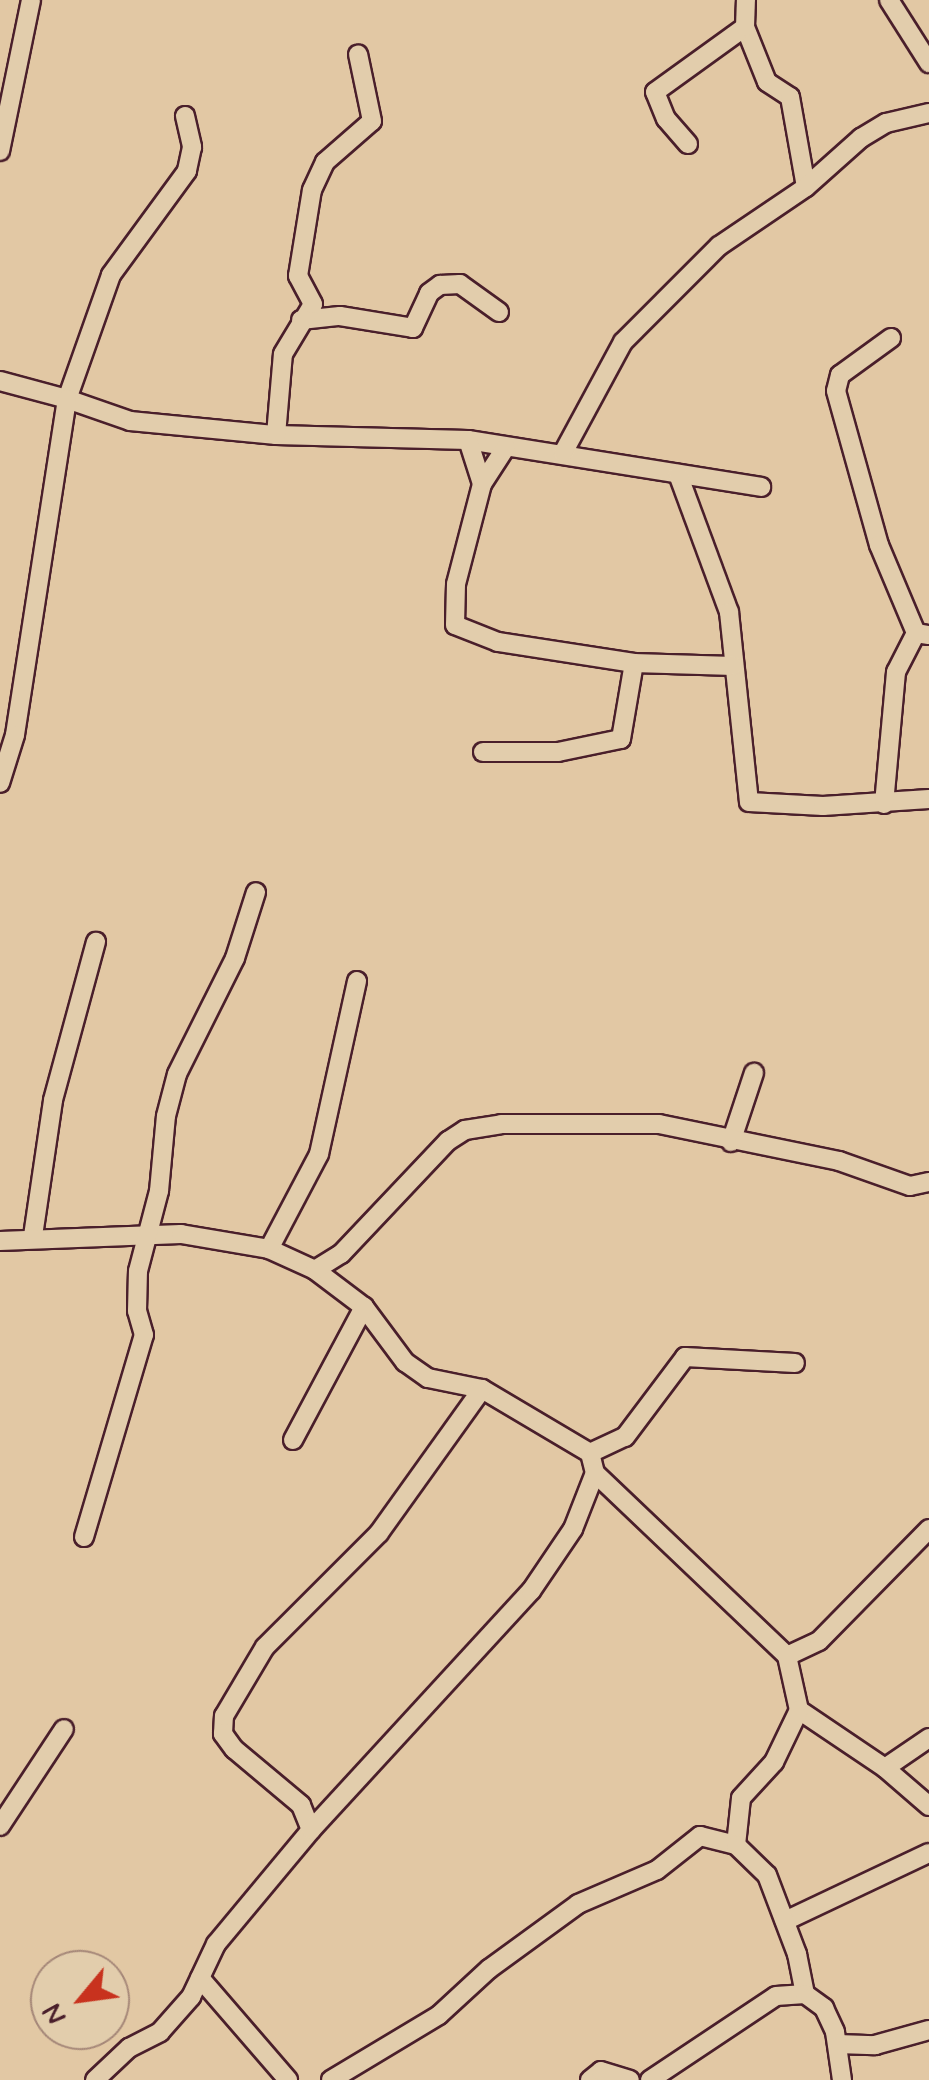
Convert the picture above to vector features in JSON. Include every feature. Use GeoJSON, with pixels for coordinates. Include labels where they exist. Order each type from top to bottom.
{"type":"FeatureCollection","features":[{"type":"Feature","properties":{"kind":"street"},"geometry":{"type":"LineString","coordinates":[[0,151],[8,79],[31,0]]}},
{"type":"Feature","properties":{"kind":"street"},"geometry":{"type":"LineString","coordinates":[[746,0],[745,27],[767,82],[790,97],[806,187]]}},
{"type":"Feature","properties":{"kind":"street"},"geometry":{"type":"LineString","coordinates":[[888,0],[929,62]]}},
{"type":"Feature","properties":{"kind":"street"},"geometry":{"type":"LineString","coordinates":[[688,144],[666,119],[655,92],[745,27]]}},
{"type":"Feature","properties":{"kind":"street"},"geometry":{"type":"LineString","coordinates":[[276,435],[283,354],[313,304],[298,276],[312,190],[325,162],[372,120],[358,54]]}},
{"type":"Feature","properties":{"kind":"street"},"geometry":{"type":"LineString","coordinates":[[563,453],[596,381],[650,310],[746,222],[806,187],[861,138],[886,123],[929,114]]}},
{"type":"Feature","properties":{"kind":"street"},"geometry":{"type":"LineString","coordinates":[[0,783],[15,735],[67,399],[111,275],[187,170],[192,148],[185,116]]}},
{"type":"Feature","properties":{"kind":"street"},"geometry":{"type":"LineString","coordinates":[[302,320],[340,316],[413,328],[440,285],[460,284],[500,312]]}},
{"type":"Feature","properties":{"kind":"street"},"geometry":{"type":"LineString","coordinates":[[884,804],[896,672],[922,634],[879,545],[836,391],[840,375],[892,338]]}},
{"type":"Feature","properties":{"kind":"street"},"geometry":{"type":"LineString","coordinates":[[0,381],[130,421],[276,435],[468,440],[761,487]]}},
{"type":"Feature","properties":{"kind":"street"},"geometry":{"type":"LineString","coordinates":[[468,440],[482,484]]}},
{"type":"Feature","properties":{"kind":"street"},"geometry":{"type":"LineString","coordinates":[[506,447],[482,484],[456,584],[456,625],[498,642],[634,663],[732,666]]}},
{"type":"Feature","properties":{"kind":"street"},"geometry":{"type":"LineString","coordinates":[[678,474],[701,522],[728,612],[749,802],[884,804],[929,799]]}},
{"type":"Feature","properties":{"kind":"street"},"geometry":{"type":"LineString","coordinates":[[483,752],[558,752],[621,739],[634,663]]}},
{"type":"Feature","properties":{"kind":"street"},"geometry":{"type":"LineString","coordinates":[[84,1537],[144,1335],[137,1311],[144,1236],[159,1191],[160,1144],[177,1074],[235,958],[256,892]]}},
{"type":"Feature","properties":{"kind":"street"},"geometry":{"type":"LineString","coordinates":[[33,1236],[53,1100],[96,942]]}},
{"type":"Feature","properties":{"kind":"street"},"geometry":{"type":"LineString","coordinates":[[268,1249],[319,1154],[357,981]]}},
{"type":"Feature","properties":{"kind":"street"},"geometry":{"type":"LineString","coordinates":[[731,1142],[754,1073]]}},
{"type":"Feature","properties":{"kind":"street"},"geometry":{"type":"LineString","coordinates":[[315,1270],[341,1254],[465,1130],[630,1122],[839,1161],[910,1186],[929,1182]]}},
{"type":"Feature","properties":{"kind":"street"},"geometry":{"type":"LineString","coordinates":[[0,1241],[33,1236],[181,1234],[268,1249],[315,1270],[364,1307],[405,1362],[428,1378],[482,1389],[590,1453],[595,1472],[786,1656],[800,1710],[774,1762],[742,1798],[736,1845]]}},
{"type":"Feature","properties":{"kind":"street"},"geometry":{"type":"LineString","coordinates":[[293,1440],[364,1307]]}},
{"type":"Feature","properties":{"kind":"street"},"geometry":{"type":"LineString","coordinates":[[590,1453],[625,1437],[684,1357],[795,1362]]}},
{"type":"Feature","properties":{"kind":"street"},"geometry":{"type":"LineString","coordinates":[[310,1830],[301,1805],[234,1749],[223,1734],[224,1716],[264,1647],[380,1533],[482,1389]]}},
{"type":"Feature","properties":{"kind":"street"},"geometry":{"type":"LineString","coordinates":[[95,2080],[129,2048],[160,2032],[200,1978],[216,1944],[310,1830],[531,1591],[572,1529],[595,1472]]}},
{"type":"Feature","properties":{"kind":"street"},"geometry":{"type":"LineString","coordinates":[[786,1656],[819,1641],[929,1529]]}},
{"type":"Feature","properties":{"kind":"street"},"geometry":{"type":"LineString","coordinates":[[800,1710],[885,1768],[929,1806]]}},
{"type":"Feature","properties":{"kind":"street"},"geometry":{"type":"LineString","coordinates":[[0,1826],[64,1729]]}},
{"type":"Feature","properties":{"kind":"street"},"geometry":{"type":"LineString","coordinates":[[885,1768],[929,1738]]}},
{"type":"Feature","properties":{"kind":"street"},"geometry":{"type":"LineString","coordinates":[[331,2080],[439,2016],[489,1968],[578,1904],[657,1870],[700,1836],[736,1845],[767,1875],[785,1921],[804,1994]]}},
{"type":"Feature","properties":{"kind":"street"},"geometry":{"type":"LineString","coordinates":[[785,1921],[929,1853]]}},
{"type":"Feature","properties":{"kind":"street"},"geometry":{"type":"LineString","coordinates":[[200,1978],[288,2080]]}},
{"type":"Feature","properties":{"kind":"street"},"geometry":{"type":"LineString","coordinates":[[650,2080],[776,1996],[804,1994],[824,2008],[837,2044],[842,2080]]}},
{"type":"Feature","properties":{"kind":"street"},"geometry":{"type":"LineString","coordinates":[[837,2044],[874,2044],[929,2030]]}},
{"type":"Feature","properties":{"kind":"street"},"geometry":{"type":"LineString","coordinates":[[590,2080],[602,2071],[630,2080]]}}]}
